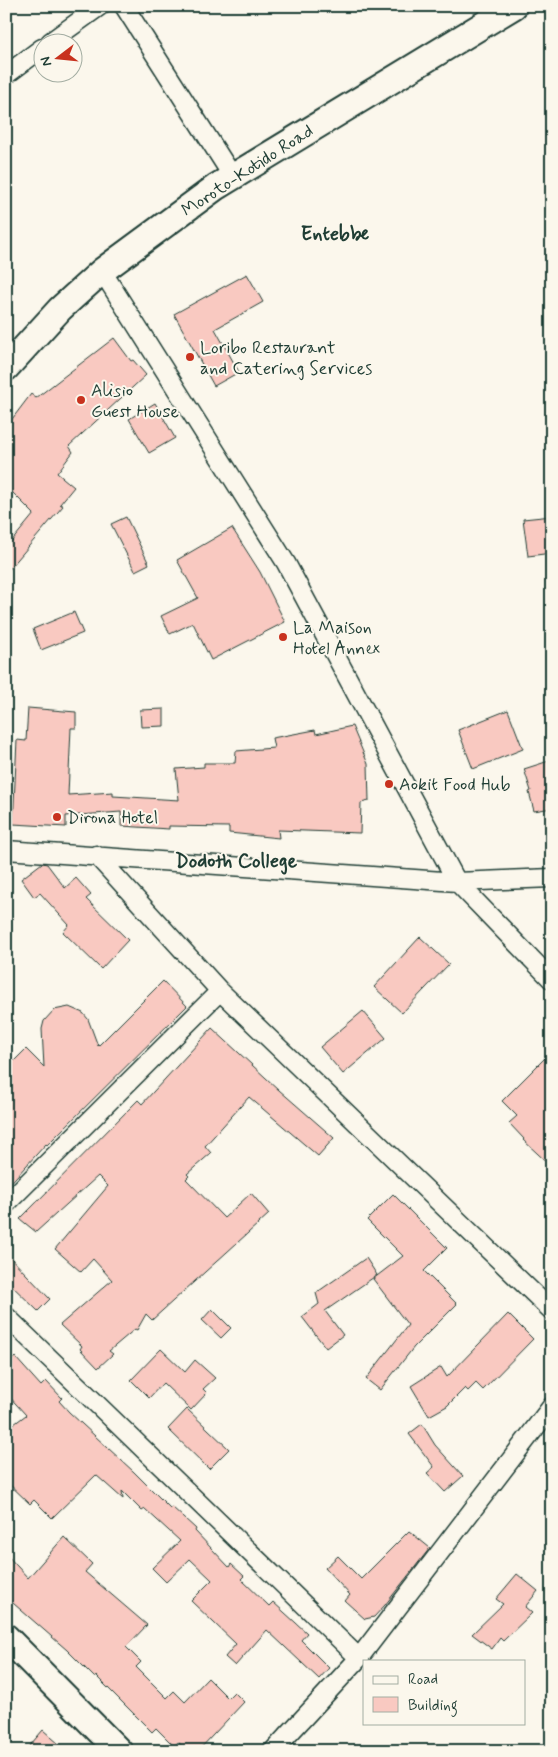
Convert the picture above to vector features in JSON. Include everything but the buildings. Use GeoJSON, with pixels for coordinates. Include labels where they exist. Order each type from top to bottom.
{"type":"FeatureCollection","features":[{"type":"Feature","properties":{"kind":"main road","name":"Moroto-Kotido Road"},"geometry":{"type":"LineString","coordinates":[[6,368],[60,309],[102,271],[233,176],[514,6]]}},
{"type":"Feature","properties":{"kind":"main road"},"geometry":{"type":"LineString","coordinates":[[11,1649],[119,1751]]}},
{"type":"Feature","properties":{"kind":"street"},"geometry":{"type":"LineString","coordinates":[[64,32],[100,6]]}},
{"type":"Feature","properties":{"kind":"street"},"geometry":{"type":"LineString","coordinates":[[124,6],[233,176]]}},
{"type":"Feature","properties":{"kind":"street"},"geometry":{"type":"LineString","coordinates":[[6,74],[32,55]]}},
{"type":"Feature","properties":{"kind":"street"},"geometry":{"type":"LineString","coordinates":[[102,271],[286,563],[457,882],[552,980]]}},
{"type":"Feature","properties":{"kind":"street"},"geometry":{"type":"LineString","coordinates":[[6,850],[457,882],[552,878]]}},
{"type":"Feature","properties":{"kind":"street"},"geometry":{"type":"LineString","coordinates":[[96,855],[220,991],[552,1311]]}},
{"type":"Feature","properties":{"kind":"street"},"geometry":{"type":"LineString","coordinates":[[6,1204],[220,991]]}},
{"type":"Feature","properties":{"kind":"street"},"geometry":{"type":"LineString","coordinates":[[6,1316],[360,1658]]}},
{"type":"Feature","properties":{"kind":"street"},"geometry":{"type":"LineString","coordinates":[[273,1751],[360,1658],[552,1406]]}},
{"type":"Feature","properties":{"kind":"place","name":"Loribo Restaurant and Catering Services"},"geometry":{"type":"Point","coordinates":[190,357]}},
{"type":"Feature","properties":{"kind":"place","name":"Alisio Guest House"},"geometry":{"type":"Point","coordinates":[81,400]}},
{"type":"Feature","properties":{"kind":"place","name":"La Maison Hotel Annex"},"geometry":{"type":"Point","coordinates":[283,637]}},
{"type":"Feature","properties":{"kind":"place","name":"Aokit Food Hub"},"geometry":{"type":"Point","coordinates":[389,784]}},
{"type":"Feature","properties":{"kind":"place","name":"Dirona Hotel"},"geometry":{"type":"Point","coordinates":[57,817]}},
{"type":"Feature","properties":{"kind":"district","name":"Entebbe"},"geometry":{"type":"Point","coordinates":[335,233]}},
{"type":"Feature","properties":{"kind":"district","name":"Dodoth College"},"geometry":{"type":"Point","coordinates":[236,860]}}]}
